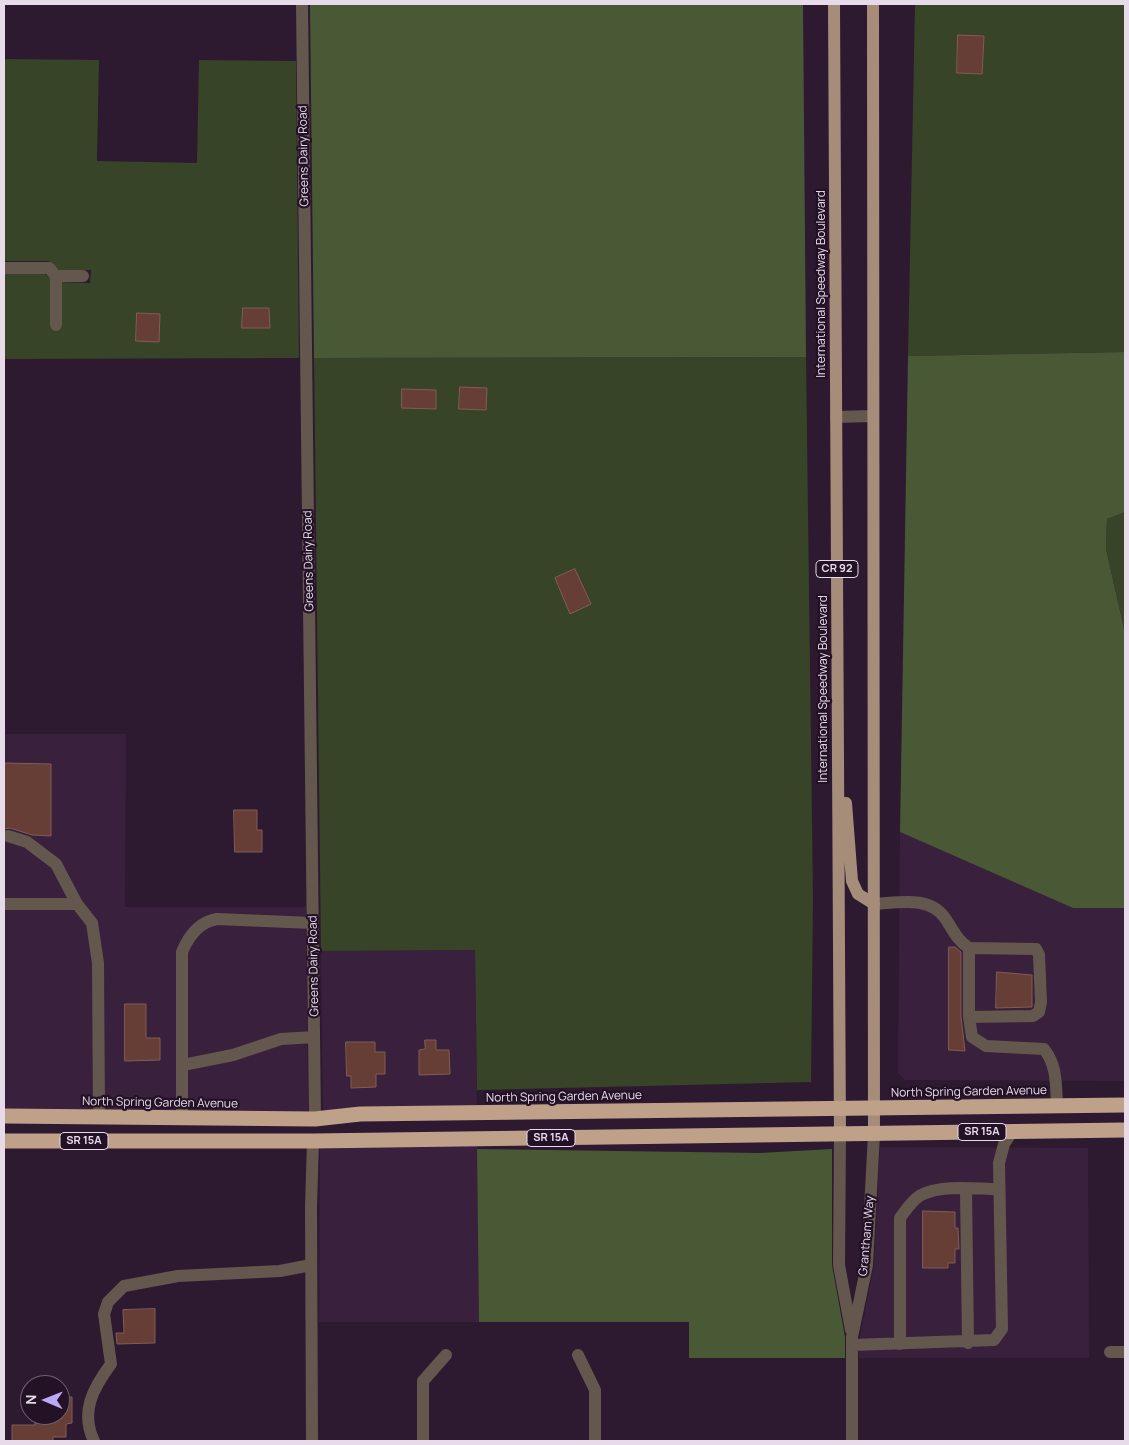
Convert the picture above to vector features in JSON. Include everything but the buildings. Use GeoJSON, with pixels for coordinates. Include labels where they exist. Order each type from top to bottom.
{"type":"FeatureCollection","features":[{"type":"Feature","properties":{"kind":"highway","name":"North Spring Garden Avenue"},"geometry":{"type":"LineString","coordinates":[[4,1116],[316,1119],[360,1114],[1125,1105]]}},
{"type":"Feature","properties":{"kind":"highway"},"geometry":{"type":"LineString","coordinates":[[313,1141],[332,1126],[360,1114]]}},
{"type":"Feature","properties":{"kind":"highway"},"geometry":{"type":"LineString","coordinates":[[262,1141],[304,1121],[316,1119]]}},
{"type":"Feature","properties":{"kind":"highway","name":"SR 15A"},"geometry":{"type":"LineString","coordinates":[[4,1141],[313,1141],[1125,1130]]}},
{"type":"Feature","properties":{"kind":"main road","name":"International Speedway Boulevard"},"geometry":{"type":"LineString","coordinates":[[834,4],[840,1134]]}},
{"type":"Feature","properties":{"kind":"main road","name":"CR 92"},"geometry":{"type":"LineString","coordinates":[[873,4],[874,1134]]}},
{"type":"Feature","properties":{"kind":"main road"},"geometry":{"type":"LineString","coordinates":[[838,714],[852,881],[858,894],[874,904]]}},
{"type":"Feature","properties":{"kind":"street","name":"Greens Dairy Road"},"geometry":{"type":"LineString","coordinates":[[302,4],[316,1119]]}},
{"type":"Feature","properties":{"kind":"street"},"geometry":{"type":"LineString","coordinates":[[4,268],[49,268],[56,276],[56,325]]}},
{"type":"Feature","properties":{"kind":"street"},"geometry":{"type":"LineString","coordinates":[[56,276],[83,276]]}},
{"type":"Feature","properties":{"kind":"street"},"geometry":{"type":"LineString","coordinates":[[836,416],[873,416]]}},
{"type":"Feature","properties":{"kind":"street"},"geometry":{"type":"LineString","coordinates":[[8,836],[27,842],[56,864],[77,904],[92,923],[98,963],[99,1117]]}},
{"type":"Feature","properties":{"kind":"street"},"geometry":{"type":"LineString","coordinates":[[874,904],[919,902],[936,907],[958,940],[968,948],[1036,949],[1039,955],[1041,1002],[1039,1012],[1023,1017],[969,1017]]}},
{"type":"Feature","properties":{"kind":"street"},"geometry":{"type":"LineString","coordinates":[[4,904],[77,904]]}},
{"type":"Feature","properties":{"kind":"street"},"geometry":{"type":"LineString","coordinates":[[182,1118],[182,952],[187,940],[197,928],[207,921],[217,919],[313,923]]}},
{"type":"Feature","properties":{"kind":"street"},"geometry":{"type":"LineString","coordinates":[[968,948],[969,1017],[972,1037],[977,1042],[986,1046],[1044,1049],[1050,1057],[1055,1072],[1057,1106]]}},
{"type":"Feature","properties":{"kind":"street"},"geometry":{"type":"LineString","coordinates":[[183,1065],[233,1055],[281,1039],[314,1037]]}},
{"type":"Feature","properties":{"kind":"street"},"geometry":{"type":"LineString","coordinates":[[852,1341],[900,1344],[968,1343],[994,1340],[1002,1329],[999,1163],[1004,1144],[1012,1132]]}},
{"type":"Feature","properties":{"kind":"street","name":"Grantham Way"},"geometry":{"type":"LineString","coordinates":[[840,1134],[839,1265],[852,1341],[852,1441]]}},
{"type":"Feature","properties":{"kind":"street","name":"Grantham Way"},"geometry":{"type":"LineString","coordinates":[[852,1341],[867,1265],[874,1134]]}},
{"type":"Feature","properties":{"kind":"street"},"geometry":{"type":"LineString","coordinates":[[312,1441],[311,1265],[313,1141]]}},
{"type":"Feature","properties":{"kind":"street"},"geometry":{"type":"LineString","coordinates":[[966,1189],[968,1343]]}},
{"type":"Feature","properties":{"kind":"street"},"geometry":{"type":"LineString","coordinates":[[900,1344],[900,1218],[910,1204],[920,1196],[936,1190],[999,1189]]}},
{"type":"Feature","properties":{"kind":"street"},"geometry":{"type":"LineString","coordinates":[[94,1441],[86,1416],[94,1390],[111,1364],[104,1314],[108,1302],[124,1286],[178,1276],[280,1271],[311,1265]]}},
{"type":"Feature","properties":{"kind":"street"},"geometry":{"type":"LineString","coordinates":[[1110,1352],[1125,1352]]}},
{"type":"Feature","properties":{"kind":"street"},"geometry":{"type":"LineString","coordinates":[[424,1441],[424,1381],[446,1355]]}},
{"type":"Feature","properties":{"kind":"street"},"geometry":{"type":"LineString","coordinates":[[578,1355],[595,1390],[595,1441]]}},
{"type":"Feature","properties":{"kind":"shaded area"},"geometry":{"type":"Polygon","coordinates":[[[4,734],[126,734],[125,907],[306,907],[308,1112],[4,1110],[4,734]]]}},
{"type":"Feature","properties":{"kind":"shaded area"},"geometry":{"type":"Polygon","coordinates":[[[900,832],[1073,908],[1125,908],[1125,1081],[905,1080],[898,1073],[900,832]]]}},
{"type":"Feature","properties":{"kind":"shaded area"},"geometry":{"type":"Polygon","coordinates":[[[475,950],[477,1106],[364,1107],[363,1105],[323,1112],[321,951],[475,950]]]}},
{"type":"Feature","properties":{"kind":"shaded area"},"geometry":{"type":"Polygon","coordinates":[[[477,1145],[479,1322],[319,1322],[320,1147],[477,1145]]]}},
{"type":"Feature","properties":{"kind":"shaded area"},"geometry":{"type":"Polygon","coordinates":[[[880,1147],[1088,1148],[1089,1358],[859,1358],[860,1337],[874,1265],[880,1147]]]}},
{"type":"Feature","properties":{"kind":"green space"},"geometry":{"type":"Polygon","coordinates":[[[310,4],[803,4],[806,357],[314,358],[310,4]]]}},
{"type":"Feature","properties":{"kind":"green space"},"geometry":{"type":"Polygon","coordinates":[[[915,4],[1125,4],[1125,352],[908,356],[915,4]]]}},
{"type":"Feature","properties":{"kind":"green space"},"geometry":{"type":"Polygon","coordinates":[[[4,59],[99,60],[97,161],[197,163],[199,60],[296,61],[299,358],[4,359],[4,274],[45,274],[56,282],[90,283],[91,270],[59,270],[48,261],[4,261],[4,59]]]}},
{"type":"Feature","properties":{"kind":"green space"},"geometry":{"type":"Polygon","coordinates":[[[1125,352],[1125,512],[1107,519],[1106,549],[1125,633],[1125,908],[1073,908],[900,832],[908,356],[1125,352]]]}},
{"type":"Feature","properties":{"kind":"green space"},"geometry":{"type":"Polygon","coordinates":[[[806,357],[813,899],[811,1082],[477,1090],[475,950],[321,951],[314,358],[806,357]]]}},
{"type":"Feature","properties":{"kind":"green space"},"geometry":{"type":"Polygon","coordinates":[[[1125,512],[1125,633],[1106,549],[1107,519],[1125,512]]]}},
{"type":"Feature","properties":{"kind":"green space"},"geometry":{"type":"Polygon","coordinates":[[[477,1149],[760,1153],[832,1149],[832,1265],[845,1337],[845,1358],[689,1358],[689,1322],[479,1322],[477,1149]]]}}]}
